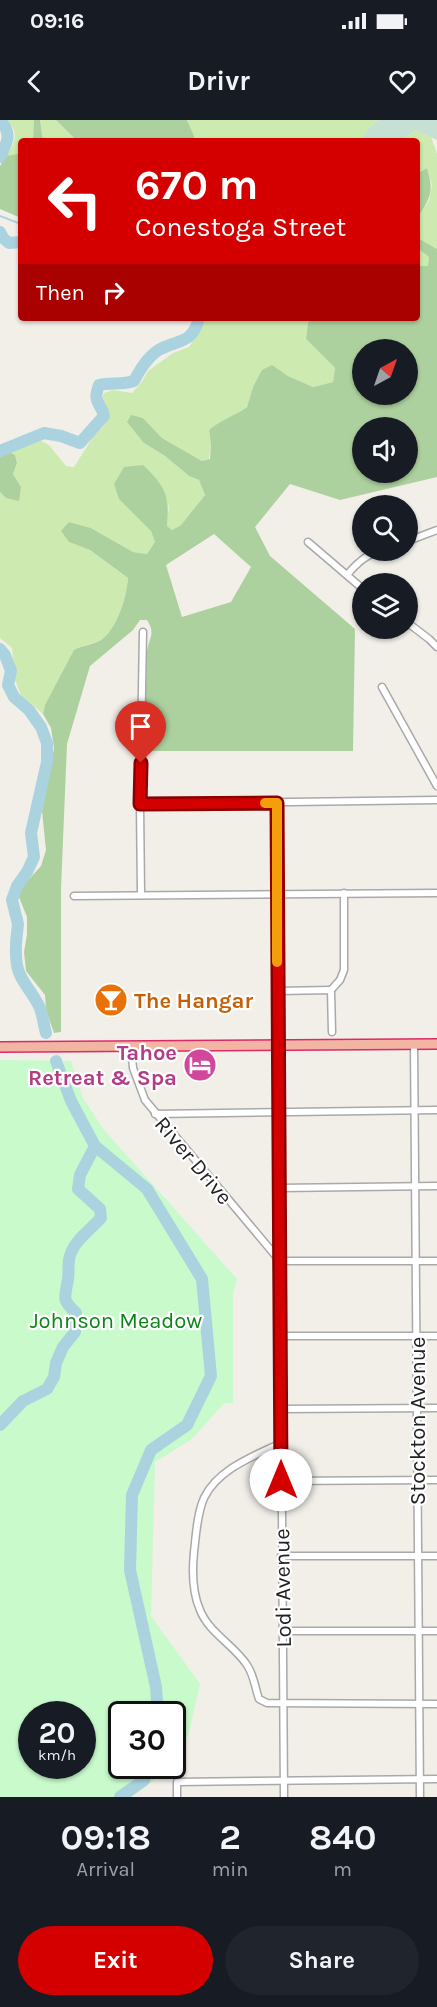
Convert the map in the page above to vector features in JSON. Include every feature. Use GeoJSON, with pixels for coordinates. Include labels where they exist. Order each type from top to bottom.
{"type":"FeatureCollection","features":[{"type":"Feature","properties":{"kind":"highway"},"geometry":{"type":"LineString","coordinates":[[0,1047],[437,1044]]}},
{"type":"Feature","properties":{"kind":"street"},"geometry":{"type":"LineString","coordinates":[[418,537],[437,530]]}},
{"type":"Feature","properties":{"kind":"street"},"geometry":{"type":"LineString","coordinates":[[308,543],[352,579]]}},
{"type":"Feature","properties":{"kind":"street"},"geometry":{"type":"LineString","coordinates":[[347,575],[358,561]]}},
{"type":"Feature","properties":{"kind":"street"},"geometry":{"type":"LineString","coordinates":[[418,631],[437,647]]}},
{"type":"Feature","properties":{"kind":"street"},"geometry":{"type":"LineString","coordinates":[[141,895],[143,632]]}},
{"type":"Feature","properties":{"kind":"street"},"geometry":{"type":"LineString","coordinates":[[382,687],[437,786]]}},
{"type":"Feature","properties":{"kind":"street"},"geometry":{"type":"LineString","coordinates":[[140,804],[437,800]]}},
{"type":"Feature","properties":{"kind":"street","name":"Lodi Avenue"},"geometry":{"type":"LineString","coordinates":[[277,803],[284,1797]]}},
{"type":"Feature","properties":{"kind":"street"},"geometry":{"type":"LineString","coordinates":[[74,896],[277,893],[437,894]]}},
{"type":"Feature","properties":{"kind":"street"},"geometry":{"type":"LineString","coordinates":[[332,1032],[331,990],[340,980],[344,970],[344,893]]}},
{"type":"Feature","properties":{"kind":"street"},"geometry":{"type":"LineString","coordinates":[[278,991],[331,990]]}},
{"type":"Feature","properties":{"kind":"street","name":"Stockton Avenue"},"geometry":{"type":"LineString","coordinates":[[414,1044],[420,1797]]}},
{"type":"Feature","properties":{"kind":"street","name":"River Drive"},"geometry":{"type":"LineString","coordinates":[[131,1046],[133,1068],[145,1100],[280,1262]]}},
{"type":"Feature","properties":{"kind":"street"},"geometry":{"type":"LineString","coordinates":[[155,1114],[437,1110]]}},
{"type":"Feature","properties":{"kind":"street"},"geometry":{"type":"LineString","coordinates":[[279,1188],[437,1186]]}},
{"type":"Feature","properties":{"kind":"street"},"geometry":{"type":"LineString","coordinates":[[280,1262],[437,1261]]}},
{"type":"Feature","properties":{"kind":"street"},"geometry":{"type":"LineString","coordinates":[[280,1336],[437,1336]]}},
{"type":"Feature","properties":{"kind":"street"},"geometry":{"type":"LineString","coordinates":[[280,1409],[437,1408]]}},
{"type":"Feature","properties":{"kind":"street"},"geometry":{"type":"LineString","coordinates":[[281,1443],[244,1461],[212,1486],[204,1499],[193,1569],[194,1591],[200,1612],[213,1629],[246,1662],[252,1673],[259,1699],[267,1703],[437,1704]]}},
{"type":"Feature","properties":{"kind":"street"},"geometry":{"type":"LineString","coordinates":[[281,1480],[437,1480]]}},
{"type":"Feature","properties":{"kind":"street"},"geometry":{"type":"LineString","coordinates":[[281,1557],[437,1556]]}},
{"type":"Feature","properties":{"kind":"street"},"geometry":{"type":"LineString","coordinates":[[283,1631],[437,1631]]}},
{"type":"Feature","properties":{"kind":"street"},"geometry":{"type":"LineString","coordinates":[[177,1797],[177,1782],[437,1779]]}},
{"type":"Feature","properties":{"kind":"green space"},"geometry":{"type":"Polygon","coordinates":[[[6,120],[35,120],[33,138],[18,138],[18,155],[6,156],[15,138],[6,120]]]}},
{"type":"Feature","properties":{"kind":"green space"},"geometry":{"type":"Polygon","coordinates":[[[34,120],[40,120],[43,138],[33,138],[34,120]]]}},
{"type":"Feature","properties":{"kind":"green space"},"geometry":{"type":"Polygon","coordinates":[[[40,120],[56,120],[74,138],[43,138],[40,120]]]}},
{"type":"Feature","properties":{"kind":"green space"},"geometry":{"type":"Polygon","coordinates":[[[56,120],[187,120],[194,136],[194,138],[74,138],[56,120]]]}},
{"type":"Feature","properties":{"kind":"green space"},"geometry":{"type":"Polygon","coordinates":[[[187,120],[379,120],[361,138],[194,138],[187,120]]]}},
{"type":"Feature","properties":{"kind":"green space"},"geometry":{"type":"Polygon","coordinates":[[[379,120],[437,120],[437,140],[415,130],[405,138],[361,138],[379,120]]]}},
{"type":"Feature","properties":{"kind":"green space"},"geometry":{"type":"Polygon","coordinates":[[[415,130],[431,137],[437,154],[437,249],[420,239],[420,214],[429,201],[432,185],[427,168],[420,172],[420,138],[405,138],[415,130]]]}},
{"type":"Feature","properties":{"kind":"green space"},"geometry":{"type":"Polygon","coordinates":[[[18,154],[18,217],[0,209],[0,166],[6,156],[18,154]]]}},
{"type":"Feature","properties":{"kind":"green space"},"geometry":{"type":"Polygon","coordinates":[[[427,168],[431,189],[420,213],[420,172],[427,168]]]}},
{"type":"Feature","properties":{"kind":"green space"},"geometry":{"type":"Polygon","coordinates":[[[420,239],[437,249],[437,477],[418,482],[418,417],[352,417],[352,483],[412,483],[352,495],[352,497],[340,500],[290,484],[255,527],[270,556],[352,626],[352,639],[355,639],[353,751],[144,751],[147,652],[151,632],[147,620],[140,620],[133,630],[90,666],[67,744],[61,889],[61,1032],[54,1033],[46,1010],[45,995],[26,971],[24,952],[27,917],[19,897],[22,887],[41,866],[46,850],[42,811],[54,748],[51,728],[43,714],[45,705],[74,650],[101,640],[112,628],[126,593],[128,578],[90,550],[69,542],[61,531],[69,522],[91,528],[133,552],[147,554],[155,542],[151,531],[119,499],[114,484],[124,467],[143,465],[161,485],[167,499],[167,526],[172,530],[181,525],[205,495],[199,480],[189,476],[165,456],[144,443],[127,422],[131,415],[143,418],[162,438],[202,461],[210,459],[209,430],[247,407],[253,387],[262,370],[272,365],[288,376],[313,387],[333,382],[335,368],[306,339],[310,321],[420,321],[420,266],[428,266],[429,257],[420,250],[420,239]],[[214,534],[166,565],[182,617],[231,602],[251,567],[214,534]]]}},
{"type":"Feature","properties":{"kind":"green space"},"geometry":{"type":"Polygon","coordinates":[[[420,250],[429,257],[428,266],[420,266],[420,250]]]}},
{"type":"Feature","properties":{"kind":"green space"},"geometry":{"type":"Polygon","coordinates":[[[203,321],[310,321],[306,339],[335,368],[333,382],[313,387],[272,366],[253,387],[247,407],[209,430],[211,445],[209,459],[202,461],[162,438],[143,418],[144,443],[165,456],[189,476],[199,480],[205,495],[181,525],[172,530],[167,526],[169,504],[151,531],[155,542],[147,554],[133,552],[91,528],[69,522],[69,542],[90,550],[128,578],[120,612],[111,628],[101,640],[86,646],[79,653],[54,689],[43,714],[21,695],[15,680],[12,648],[0,638],[0,492],[6,498],[21,487],[13,474],[17,463],[15,455],[9,452],[38,439],[49,445],[66,466],[74,467],[109,417],[101,401],[104,393],[113,390],[132,393],[148,371],[173,353],[189,347],[203,321]]]}},
{"type":"Feature","properties":{"kind":"green space"},"geometry":{"type":"Polygon","coordinates":[[[9,452],[15,455],[17,463],[13,474],[21,487],[19,501],[6,498],[0,492],[0,457],[9,452]]]}},
{"type":"Feature","properties":{"kind":"green space","name":"Johnson Meadow"},"geometry":{"type":"Polygon","coordinates":[[[0,1060],[71,1061],[83,1098],[104,1130],[237,1279],[233,1293],[233,1403],[224,1403],[192,1439],[155,1462],[151,1616],[200,1684],[186,1739],[186,1701],[108,1701],[108,1779],[155,1779],[132,1797],[0,1797],[0,1060]]]}},
{"type":"Feature","properties":{"kind":"waterway"},"geometry":{"type":"LineString","coordinates":[[0,120],[6,129],[8,138],[0,157]]}},
{"type":"Feature","properties":{"kind":"waterway"},"geometry":{"type":"LineString","coordinates":[[0,216],[18,223]]}},
{"type":"Feature","properties":{"kind":"waterway"},"geometry":{"type":"LineString","coordinates":[[0,232],[9,243],[18,242]]}},
{"type":"Feature","properties":{"kind":"waterway"},"geometry":{"type":"LineString","coordinates":[[0,451],[44,433],[80,443],[104,416],[96,396],[99,385],[134,381],[153,354],[188,338],[198,321]]}},
{"type":"Feature","properties":{"kind":"waterway"},"geometry":{"type":"LineString","coordinates":[[0,649],[11,671],[8,685],[14,697],[29,710],[41,727],[47,743],[47,762],[31,833],[34,857],[17,886],[12,900],[18,924],[16,943]]}},
{"type":"Feature","properties":{"kind":"waterway"},"geometry":{"type":"LineString","coordinates":[[16,947],[17,965],[21,978],[40,1007],[46,1033]]}},
{"type":"Feature","properties":{"kind":"waterway"},"geometry":{"type":"LineString","coordinates":[[56,1061],[71,1101],[95,1146],[147,1189],[202,1279],[211,1376],[187,1425],[151,1450],[132,1495],[130,1570],[156,1687],[157,1701]]}},
{"type":"Feature","properties":{"kind":"waterway"},"geometry":{"type":"LineString","coordinates":[[0,1425],[23,1401],[47,1389],[54,1377],[56,1363],[63,1347],[75,1332],[76,1313],[66,1301],[65,1294],[70,1254],[77,1242],[101,1218],[100,1209],[78,1189],[80,1175],[95,1146]]}},
{"type":"Feature","properties":{"kind":"waterway"},"geometry":{"type":"LineString","coordinates":[[120,1797],[144,1779]]}},
{"type":"Feature","properties":{"kind":"slow traffic"},"geometry":{"type":"LineString","coordinates":[[265,803],[277,803],[277,962]]}},
{"type":"Feature","properties":{"kind":"place","name":"The Hangar"},"geometry":{"type":"Point","coordinates":[111,1000]}},
{"type":"Feature","properties":{"kind":"place","name":"Tahoe Retreat & Spa"},"geometry":{"type":"Point","coordinates":[200,1065]}},
{"type":"Feature","properties":{"kind":"route"},"geometry":{"type":"LineString","coordinates":[[141,763],[140,804],[277,803],[281,1480]]}}]}
